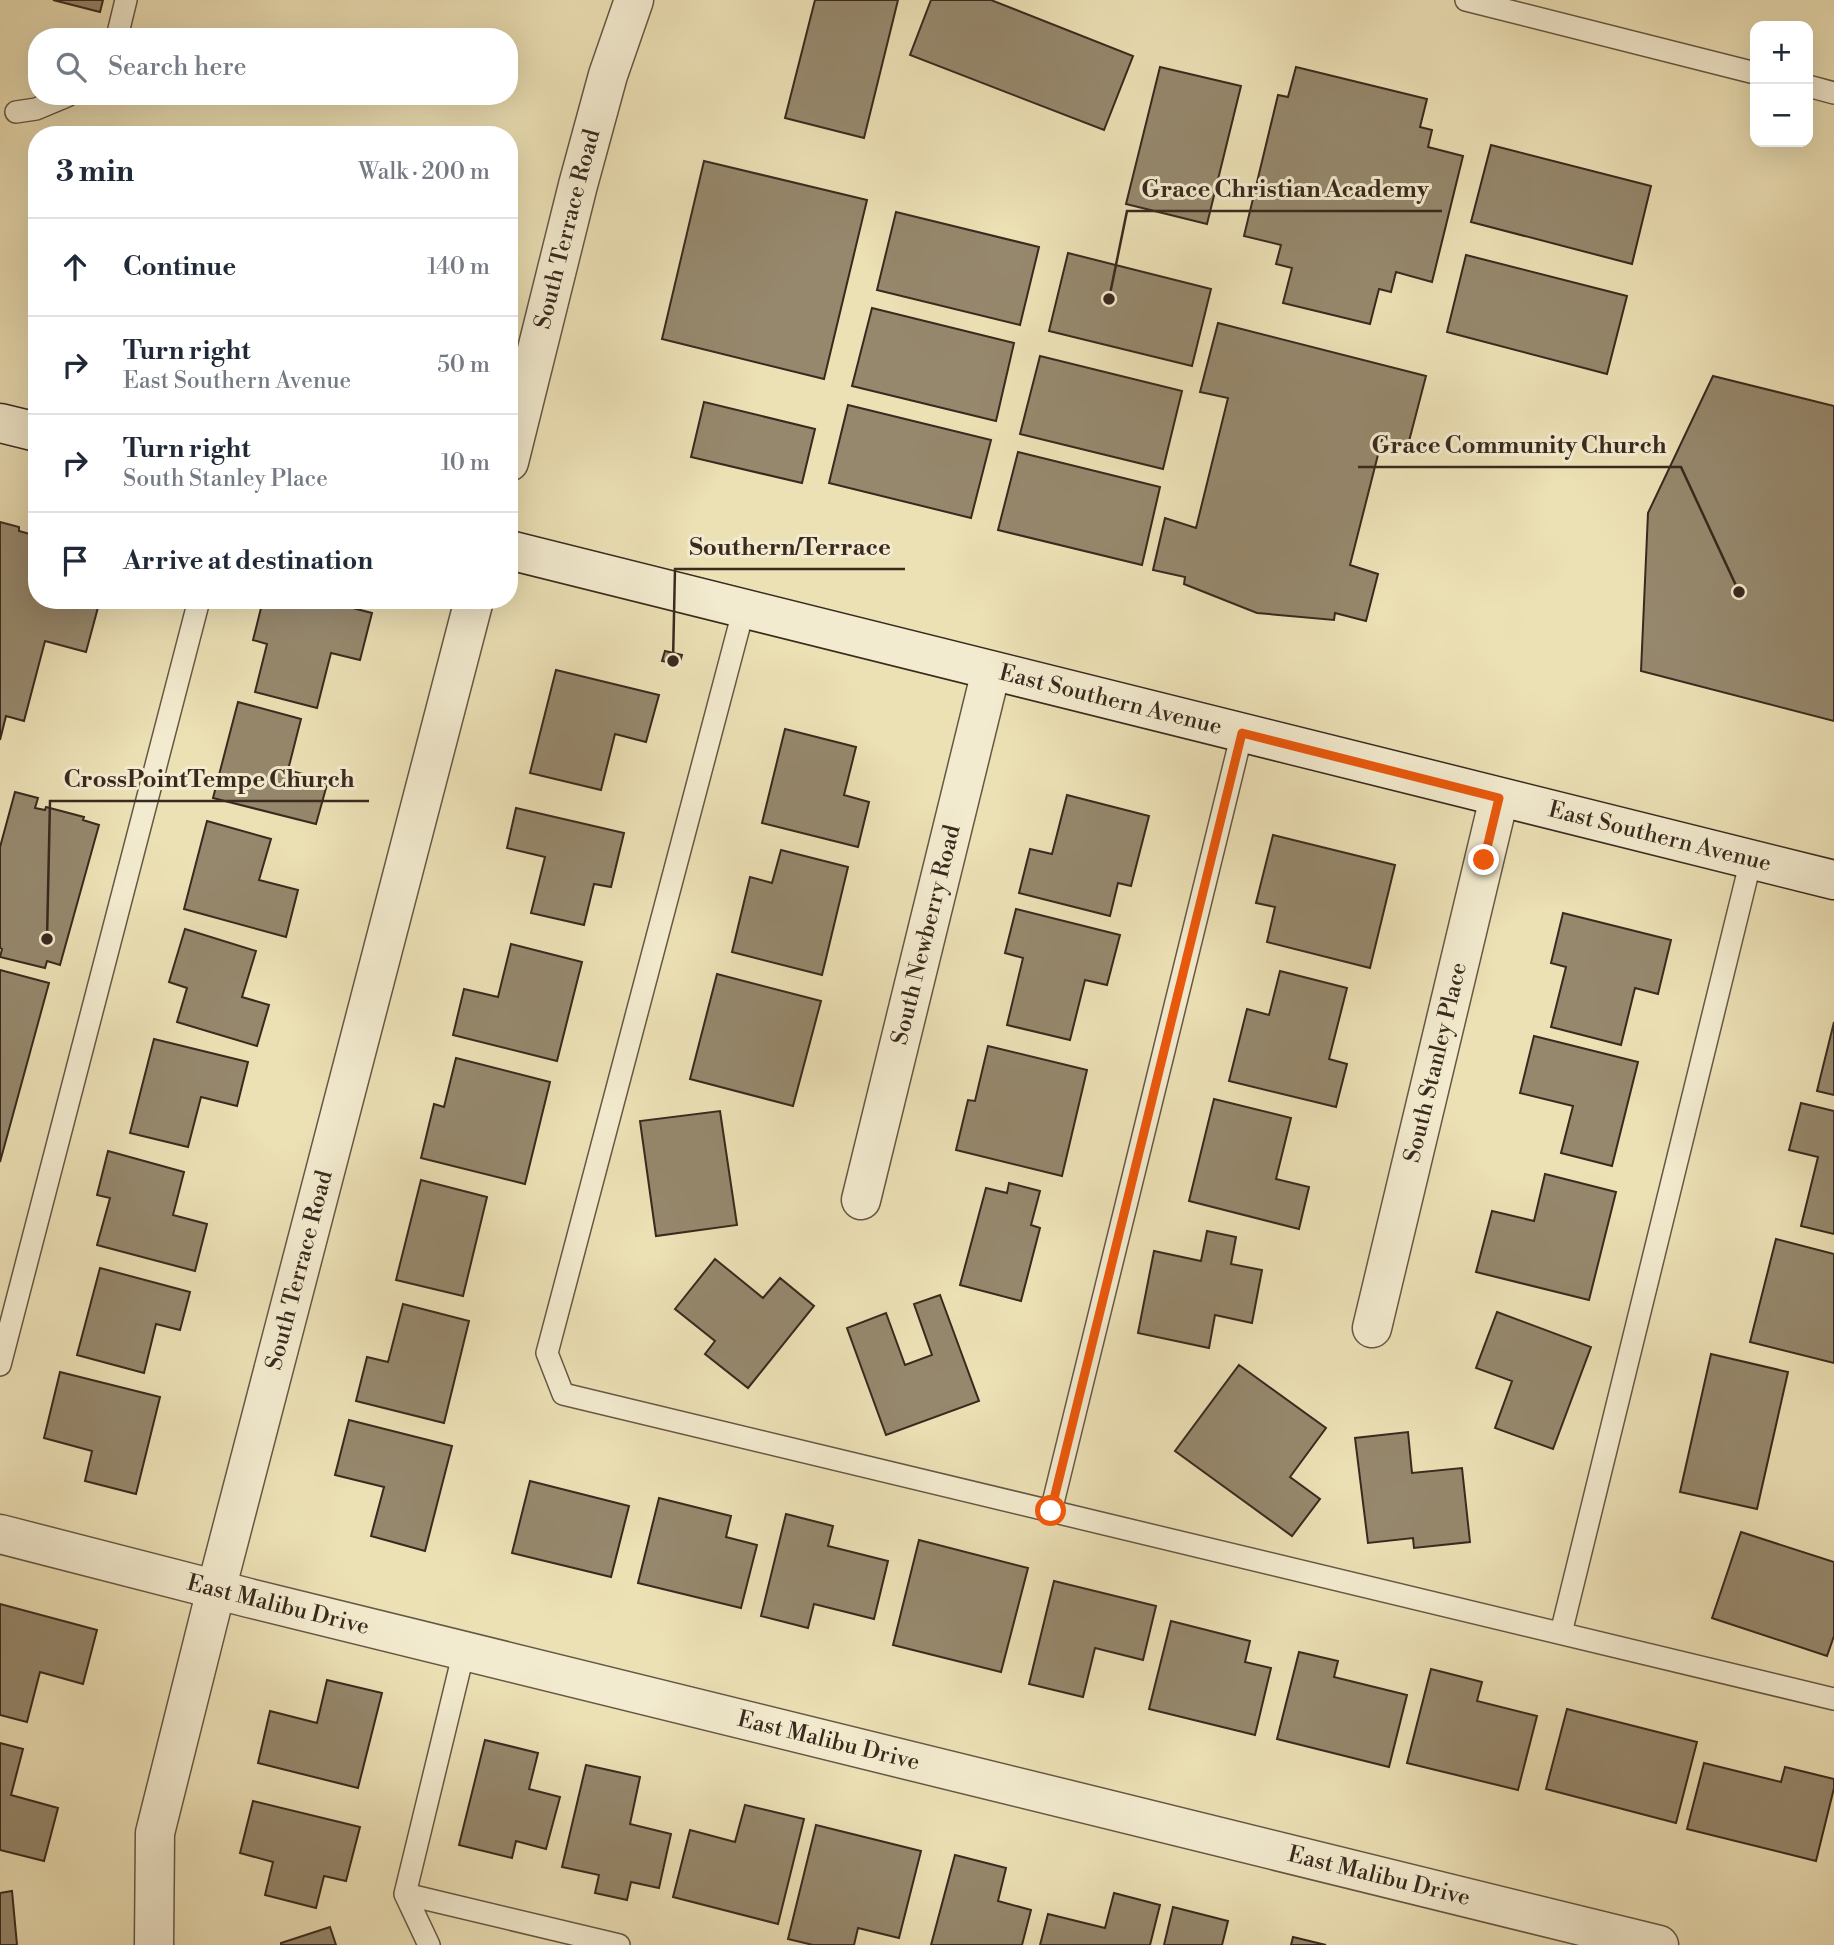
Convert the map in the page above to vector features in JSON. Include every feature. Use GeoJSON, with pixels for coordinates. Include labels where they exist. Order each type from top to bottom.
{"type":"FeatureCollection","features":[{"type":"Feature","properties":{"kind":"street","name":"South Terrace Road"},"geometry":{"type":"LineString","coordinates":[[518,427],[578,185],[608,75],[634,0]]}},
{"type":"Feature","properties":{"kind":"street"},"geometry":{"type":"LineString","coordinates":[[0,423],[28,430]]}},
{"type":"Feature","properties":{"kind":"street","name":"East Southern Avenue"},"geometry":{"type":"LineString","coordinates":[[518,552],[1834,880]]}},
{"type":"Feature","properties":{"kind":"street","name":"South Terrace Road"},"geometry":{"type":"LineString","coordinates":[[154,1945],[155,1833],[472,609]]}},
{"type":"Feature","properties":{"kind":"street","name":"South Newberry Road"},"geometry":{"type":"LineString","coordinates":[[861,1200],[991,671]]}},
{"type":"Feature","properties":{"kind":"street","name":"South Stanley Place"},"geometry":{"type":"LineString","coordinates":[[1372,1328],[1499,798]]}},
{"type":"Feature","properties":{"kind":"street","name":"East Malibu Drive"},"geometry":{"type":"LineString","coordinates":[[0,1534],[216,1590],[1659,1945]]}},
{"type":"Feature","properties":{"kind":"lane"},"geometry":{"type":"LineString","coordinates":[[119,28],[126,0]]}},
{"type":"Feature","properties":{"kind":"lane"},"geometry":{"type":"LineString","coordinates":[[1466,0],[1750,72]]}},
{"type":"Feature","properties":{"kind":"lane"},"geometry":{"type":"LineString","coordinates":[[1813,87],[1834,93]]}},
{"type":"Feature","properties":{"kind":"lane"},"geometry":{"type":"LineString","coordinates":[[16,112],[46,105]]}},
{"type":"Feature","properties":{"kind":"lane"},"geometry":{"type":"LineString","coordinates":[[744,608],[547,1353],[563,1394],[1834,1699]]}},
{"type":"Feature","properties":{"kind":"lane"},"geometry":{"type":"LineString","coordinates":[[0,1365],[197,609]]}},
{"type":"Feature","properties":{"kind":"lane"},"geometry":{"type":"LineString","coordinates":[[1051,1511],[1242,733]]}},
{"type":"Feature","properties":{"kind":"lane"},"geometry":{"type":"LineString","coordinates":[[1561,1633],[1751,860]]}},
{"type":"Feature","properties":{"kind":"lane"},"geometry":{"type":"LineString","coordinates":[[429,1945],[405,1894],[464,1651]]}},
{"type":"Feature","properties":{"kind":"lane"},"geometry":{"type":"LineString","coordinates":[[405,1894],[619,1945]]}},
{"type":"Feature","properties":{"kind":"building"},"geometry":{"type":"Polygon","coordinates":[[[53,0],[103,0],[100,12],[53,0]]]}},
{"type":"Feature","properties":{"kind":"building"},"geometry":{"type":"Polygon","coordinates":[[[815,0],[898,0],[864,138],[785,118],[815,0]]]}},
{"type":"Feature","properties":{"kind":"building"},"geometry":{"type":"Polygon","coordinates":[[[931,0],[991,0],[1133,56],[1104,130],[910,55],[931,0]]]}},
{"type":"Feature","properties":{"kind":"building"},"geometry":{"type":"Polygon","coordinates":[[[1160,67],[1241,86],[1207,224],[1126,204],[1160,67]]]}},
{"type":"Feature","properties":{"kind":"building"},"geometry":{"type":"Polygon","coordinates":[[[1296,67],[1427,99],[1420,127],[1432,130],[1428,147],[1463,156],[1432,282],[1396,272],[1391,292],[1379,289],[1370,324],[1283,303],[1292,268],[1276,264],[1281,245],[1244,236],[1278,95],[1288,97],[1296,67]]]}},
{"type":"Feature","properties":{"kind":"building"},"geometry":{"type":"Polygon","coordinates":[[[1491,145],[1651,186],[1632,264],[1471,222],[1491,145]]]}},
{"type":"Feature","properties":{"kind":"building"},"geometry":{"type":"Polygon","coordinates":[[[704,161],[867,200],[824,379],[662,339],[704,161]]]}},
{"type":"Feature","properties":{"kind":"building"},"geometry":{"type":"Polygon","coordinates":[[[896,212],[1039,247],[1020,325],[877,290],[896,212]]]}},
{"type":"Feature","properties":{"kind":"building"},"geometry":{"type":"Polygon","coordinates":[[[1068,253],[1211,289],[1192,366],[1049,331],[1068,253]]]}},
{"type":"Feature","properties":{"kind":"building"},"geometry":{"type":"Polygon","coordinates":[[[1466,255],[1627,296],[1607,374],[1447,332],[1466,255]]]}},
{"type":"Feature","properties":{"kind":"building"},"geometry":{"type":"Polygon","coordinates":[[[872,308],[1014,343],[996,421],[852,386],[872,308]]]}},
{"type":"Feature","properties":{"kind":"building"},"geometry":{"type":"Polygon","coordinates":[[[1218,323],[1426,376],[1408,445],[1382,439],[1350,565],[1378,574],[1366,621],[1335,613],[1334,620],[1257,613],[1184,584],[1185,577],[1153,570],[1165,518],[1196,528],[1228,398],[1200,392],[1218,323]]]}},
{"type":"Feature","properties":{"kind":"building"},"geometry":{"type":"Polygon","coordinates":[[[1040,356],[1182,391],[1163,469],[1020,434],[1040,356]]]}},
{"type":"Feature","properties":{"kind":"building"},"geometry":{"type":"Polygon","coordinates":[[[1713,376],[1834,406],[1834,721],[1641,671],[1648,513],[1713,376]]]}},
{"type":"Feature","properties":{"kind":"building"},"geometry":{"type":"Polygon","coordinates":[[[704,402],[815,429],[802,483],[691,457],[704,402]]]}},
{"type":"Feature","properties":{"kind":"building"},"geometry":{"type":"Polygon","coordinates":[[[848,405],[991,440],[971,518],[829,483],[848,405]]]}},
{"type":"Feature","properties":{"kind":"building"},"geometry":{"type":"Polygon","coordinates":[[[1018,452],[1160,487],[1142,565],[998,530],[1018,452]]]}},
{"type":"Feature","properties":{"kind":"building"},"geometry":{"type":"Polygon","coordinates":[[[0,522],[19,527],[19,531],[28,534],[28,609],[98,609],[86,652],[45,641],[24,721],[6,716],[0,740],[0,522]]]}},
{"type":"Feature","properties":{"kind":"building"},"geometry":{"type":"Polygon","coordinates":[[[261,609],[357,609],[372,613],[360,660],[331,653],[317,708],[255,692],[267,644],[253,640],[261,609]]]}},
{"type":"Feature","properties":{"kind":"building"},"geometry":{"type":"Polygon","coordinates":[[[665,651],[682,655],[679,664],[662,661],[665,651]]]}},
{"type":"Feature","properties":{"kind":"building"},"geometry":{"type":"Polygon","coordinates":[[[556,670],[659,695],[646,742],[615,734],[601,790],[530,773],[556,670]]]}},
{"type":"Feature","properties":{"kind":"building"},"geometry":{"type":"Polygon","coordinates":[[[238,702],[301,719],[288,770],[328,781],[316,824],[213,798],[238,702]]]}},
{"type":"Feature","properties":{"kind":"building"},"geometry":{"type":"Polygon","coordinates":[[[785,729],[856,747],[844,795],[869,802],[858,847],[762,823],[785,729]]]}},
{"type":"Feature","properties":{"kind":"building"},"geometry":{"type":"Polygon","coordinates":[[[15,792],[38,798],[35,808],[45,810],[46,807],[84,817],[83,820],[99,825],[60,965],[47,961],[45,968],[0,957],[0,847],[15,792]]]}},
{"type":"Feature","properties":{"kind":"building"},"geometry":{"type":"Polygon","coordinates":[[[1067,795],[1149,816],[1131,886],[1118,883],[1110,916],[1019,893],[1030,849],[1052,854],[1067,795]]]}},
{"type":"Feature","properties":{"kind":"building"},"geometry":{"type":"Polygon","coordinates":[[[516,808],[624,833],[611,887],[594,884],[584,925],[531,913],[545,857],[507,848],[516,808]]]}},
{"type":"Feature","properties":{"kind":"building"},"geometry":{"type":"Polygon","coordinates":[[[207,821],[271,839],[259,880],[298,890],[286,937],[184,909],[207,821]]]}},
{"type":"Feature","properties":{"kind":"building"},"geometry":{"type":"Polygon","coordinates":[[[1273,835],[1395,865],[1370,968],[1267,942],[1275,907],[1256,903],[1273,835]]]}},
{"type":"Feature","properties":{"kind":"building"},"geometry":{"type":"Polygon","coordinates":[[[781,850],[848,867],[822,975],[732,952],[750,877],[772,883],[781,850]]]}},
{"type":"Feature","properties":{"kind":"building"},"geometry":{"type":"Polygon","coordinates":[[[1016,909],[1120,935],[1107,985],[1085,980],[1070,1040],[1007,1025],[1023,958],[1005,953],[1016,909]]]}},
{"type":"Feature","properties":{"kind":"building"},"geometry":{"type":"Polygon","coordinates":[[[1563,913],[1671,940],[1658,994],[1635,988],[1621,1045],[1551,1027],[1566,967],[1551,963],[1563,913]]]}},
{"type":"Feature","properties":{"kind":"building"},"geometry":{"type":"Polygon","coordinates":[[[185,929],[256,951],[242,997],[269,1005],[257,1046],[177,1022],[187,988],[169,982],[185,929]]]}},
{"type":"Feature","properties":{"kind":"building"},"geometry":{"type":"Polygon","coordinates":[[[511,944],[582,962],[557,1061],[453,1035],[464,989],[498,997],[511,944]]]}},
{"type":"Feature","properties":{"kind":"building"},"geometry":{"type":"Polygon","coordinates":[[[0,970],[49,983],[0,1162],[0,970]]]}},
{"type":"Feature","properties":{"kind":"building"},"geometry":{"type":"Polygon","coordinates":[[[1280,971],[1347,988],[1329,1059],[1347,1064],[1336,1107],[1229,1081],[1247,1009],[1269,1015],[1280,971]]]}},
{"type":"Feature","properties":{"kind":"building"},"geometry":{"type":"Polygon","coordinates":[[[717,974],[821,1001],[793,1106],[690,1079],[717,974]]]}},
{"type":"Feature","properties":{"kind":"building"},"geometry":{"type":"Polygon","coordinates":[[[1834,1022],[1834,1095],[1817,1091],[1834,1022]]]}},
{"type":"Feature","properties":{"kind":"building"},"geometry":{"type":"Polygon","coordinates":[[[1534,1036],[1638,1062],[1612,1166],[1561,1153],[1573,1106],[1520,1093],[1534,1036]]]}},
{"type":"Feature","properties":{"kind":"building"},"geometry":{"type":"Polygon","coordinates":[[[154,1039],[248,1062],[237,1106],[201,1097],[188,1147],[130,1133],[154,1039]]]}},
{"type":"Feature","properties":{"kind":"building"},"geometry":{"type":"Polygon","coordinates":[[[988,1046],[1087,1070],[1062,1176],[956,1150],[968,1100],[975,1101],[988,1046]]]}},
{"type":"Feature","properties":{"kind":"building"},"geometry":{"type":"Polygon","coordinates":[[[456,1058],[550,1082],[525,1184],[421,1158],[434,1104],[444,1107],[456,1058]]]}},
{"type":"Feature","properties":{"kind":"building"},"geometry":{"type":"Polygon","coordinates":[[[1214,1099],[1291,1118],[1276,1179],[1309,1187],[1299,1229],[1189,1201],[1214,1099]]]}},
{"type":"Feature","properties":{"kind":"building"},"geometry":{"type":"Polygon","coordinates":[[[1801,1103],[1834,1111],[1834,1234],[1801,1226],[1818,1157],[1789,1150],[1801,1103]]]}},
{"type":"Feature","properties":{"kind":"building"},"geometry":{"type":"Polygon","coordinates":[[[720,1111],[737,1225],[656,1236],[640,1121],[720,1111]]]}},
{"type":"Feature","properties":{"kind":"building"},"geometry":{"type":"Polygon","coordinates":[[[108,1151],[184,1172],[173,1215],[207,1224],[195,1271],[97,1245],[110,1198],[97,1195],[108,1151]]]}},
{"type":"Feature","properties":{"kind":"building"},"geometry":{"type":"Polygon","coordinates":[[[1545,1174],[1616,1192],[1589,1300],[1476,1272],[1492,1211],[1534,1221],[1545,1174]]]}},
{"type":"Feature","properties":{"kind":"building"},"geometry":{"type":"Polygon","coordinates":[[[421,1180],[487,1197],[463,1296],[396,1280],[421,1180]]]}},
{"type":"Feature","properties":{"kind":"building"},"geometry":{"type":"Polygon","coordinates":[[[1009,1183],[1040,1191],[1031,1225],[1040,1228],[1021,1301],[960,1285],[986,1188],[1007,1193],[1009,1183]]]}},
{"type":"Feature","properties":{"kind":"building"},"geometry":{"type":"Polygon","coordinates":[[[1207,1231],[1236,1237],[1231,1264],[1262,1270],[1252,1323],[1215,1315],[1209,1348],[1138,1333],[1154,1251],[1201,1261],[1207,1231]]]}},
{"type":"Feature","properties":{"kind":"building"},"geometry":{"type":"Polygon","coordinates":[[[1776,1239],[1834,1254],[1834,1363],[1750,1342],[1776,1239]]]}},
{"type":"Feature","properties":{"kind":"building"},"geometry":{"type":"Polygon","coordinates":[[[715,1259],[763,1298],[780,1278],[814,1306],[748,1388],[705,1354],[715,1341],[675,1309],[715,1259]]]}},
{"type":"Feature","properties":{"kind":"building"},"geometry":{"type":"Polygon","coordinates":[[[100,1268],[190,1292],[180,1330],[156,1324],[144,1373],[77,1355],[100,1268]]]}},
{"type":"Feature","properties":{"kind":"building"},"geometry":{"type":"Polygon","coordinates":[[[940,1295],[979,1401],[886,1435],[847,1328],[886,1313],[905,1365],[932,1355],[914,1304],[940,1295]]]}},
{"type":"Feature","properties":{"kind":"building"},"geometry":{"type":"Polygon","coordinates":[[[403,1304],[469,1321],[444,1423],[356,1401],[367,1357],[388,1362],[403,1304]]]}},
{"type":"Feature","properties":{"kind":"building"},"geometry":{"type":"Polygon","coordinates":[[[1497,1312],[1591,1347],[1553,1449],[1495,1428],[1512,1381],[1476,1368],[1497,1312]]]}},
{"type":"Feature","properties":{"kind":"building"},"geometry":{"type":"Polygon","coordinates":[[[1711,1354],[1788,1372],[1757,1509],[1680,1492],[1711,1354]]]}},
{"type":"Feature","properties":{"kind":"building"},"geometry":{"type":"Polygon","coordinates":[[[1239,1365],[1326,1428],[1290,1477],[1320,1499],[1292,1536],[1175,1451],[1239,1365]]]}},
{"type":"Feature","properties":{"kind":"building"},"geometry":{"type":"Polygon","coordinates":[[[60,1372],[160,1397],[136,1494],[85,1481],[92,1451],[44,1438],[60,1372]]]}},
{"type":"Feature","properties":{"kind":"building"},"geometry":{"type":"Polygon","coordinates":[[[349,1420],[452,1446],[425,1551],[371,1536],[384,1487],[335,1475],[349,1420]]]}},
{"type":"Feature","properties":{"kind":"building"},"geometry":{"type":"Polygon","coordinates":[[[1408,1432],[1412,1473],[1462,1468],[1470,1542],[1414,1548],[1413,1538],[1368,1543],[1355,1438],[1408,1432]]]}},
{"type":"Feature","properties":{"kind":"building"},"geometry":{"type":"Polygon","coordinates":[[[530,1481],[629,1506],[611,1577],[512,1553],[530,1481]]]}},
{"type":"Feature","properties":{"kind":"building"},"geometry":{"type":"Polygon","coordinates":[[[659,1498],[731,1516],[726,1537],[757,1545],[741,1608],[638,1583],[659,1498]]]}},
{"type":"Feature","properties":{"kind":"building"},"geometry":{"type":"Polygon","coordinates":[[[786,1514],[833,1526],[828,1546],[888,1561],[874,1619],[814,1604],[808,1628],[761,1616],[786,1514]]]}},
{"type":"Feature","properties":{"kind":"building"},"geometry":{"type":"Polygon","coordinates":[[[1741,1532],[1834,1562],[1834,1636],[1827,1656],[1712,1618],[1741,1532]]]}},
{"type":"Feature","properties":{"kind":"building"},"geometry":{"type":"Polygon","coordinates":[[[919,1540],[1028,1568],[1001,1672],[893,1645],[919,1540]]]}},
{"type":"Feature","properties":{"kind":"building"},"geometry":{"type":"Polygon","coordinates":[[[1054,1581],[1156,1606],[1143,1660],[1095,1648],[1083,1697],[1029,1684],[1054,1581]]]}},
{"type":"Feature","properties":{"kind":"building"},"geometry":{"type":"Polygon","coordinates":[[[0,1604],[97,1630],[83,1684],[40,1672],[27,1722],[0,1715],[0,1604]]]}},
{"type":"Feature","properties":{"kind":"building"},"geometry":{"type":"Polygon","coordinates":[[[1171,1621],[1250,1641],[1245,1662],[1271,1668],[1255,1735],[1149,1709],[1171,1621]]]}},
{"type":"Feature","properties":{"kind":"building"},"geometry":{"type":"Polygon","coordinates":[[[1299,1652],[1338,1661],[1334,1677],[1407,1695],[1389,1767],[1277,1739],[1299,1652]]]}},
{"type":"Feature","properties":{"kind":"building"},"geometry":{"type":"Polygon","coordinates":[[[1431,1669],[1482,1682],[1477,1701],[1537,1716],[1518,1790],[1407,1763],[1431,1669]]]}},
{"type":"Feature","properties":{"kind":"building"},"geometry":{"type":"Polygon","coordinates":[[[327,1680],[382,1693],[358,1788],[258,1763],[270,1711],[317,1723],[327,1680]]]}},
{"type":"Feature","properties":{"kind":"building"},"geometry":{"type":"Polygon","coordinates":[[[1567,1709],[1697,1742],[1676,1823],[1546,1789],[1567,1709]]]}},
{"type":"Feature","properties":{"kind":"building"},"geometry":{"type":"Polygon","coordinates":[[[485,1740],[538,1753],[529,1789],[560,1797],[546,1849],[516,1841],[512,1858],[459,1845],[485,1740]]]}},
{"type":"Feature","properties":{"kind":"building"},"geometry":{"type":"Polygon","coordinates":[[[0,1743],[23,1749],[11,1795],[58,1808],[44,1861],[0,1850],[0,1743]]]}},
{"type":"Feature","properties":{"kind":"building"},"geometry":{"type":"Polygon","coordinates":[[[1704,1763],[1781,1782],[1785,1767],[1834,1779],[1816,1861],[1687,1829],[1704,1763]]]}},
{"type":"Feature","properties":{"kind":"building"},"geometry":{"type":"Polygon","coordinates":[[[586,1765],[640,1777],[630,1824],[671,1834],[659,1888],[631,1882],[627,1900],[595,1893],[599,1875],[562,1867],[586,1765]]]}},
{"type":"Feature","properties":{"kind":"building"},"geometry":{"type":"Polygon","coordinates":[[[253,1801],[360,1827],[346,1881],[324,1876],[316,1908],[265,1895],[273,1862],[240,1853],[253,1801]]]}},
{"type":"Feature","properties":{"kind":"building"},"geometry":{"type":"Polygon","coordinates":[[[745,1805],[804,1819],[778,1924],[673,1897],[690,1830],[735,1842],[745,1805]]]}},
{"type":"Feature","properties":{"kind":"building"},"geometry":{"type":"Polygon","coordinates":[[[816,1825],[921,1851],[899,1938],[858,1928],[854,1945],[813,1945],[788,1939],[816,1825]]]}},
{"type":"Feature","properties":{"kind":"building"},"geometry":{"type":"Polygon","coordinates":[[[955,1855],[1006,1868],[998,1901],[1031,1910],[1022,1945],[931,1945],[955,1855]]]}},
{"type":"Feature","properties":{"kind":"building"},"geometry":{"type":"Polygon","coordinates":[[[12,1891],[17,1945],[0,1945],[0,1893],[12,1891]]]}},
{"type":"Feature","properties":{"kind":"building"},"geometry":{"type":"Polygon","coordinates":[[[1114,1893],[1160,1905],[1150,1945],[1040,1945],[1048,1914],[1105,1928],[1114,1893]]]}},
{"type":"Feature","properties":{"kind":"building"},"geometry":{"type":"Polygon","coordinates":[[[1173,1907],[1228,1921],[1222,1945],[1164,1945],[1173,1907]]]}},
{"type":"Feature","properties":{"kind":"building"},"geometry":{"type":"Polygon","coordinates":[[[330,1927],[336,1945],[281,1945],[281,1943],[330,1927]]]}},
{"type":"Feature","properties":{"kind":"building"},"geometry":{"type":"Polygon","coordinates":[[[1293,1937],[1326,1945],[1291,1945],[1293,1937]]]}},
{"type":"Feature","properties":{"kind":"place","name":"Grace Christian Academy"},"geometry":{"type":"Point","coordinates":[1109,299]}},
{"type":"Feature","properties":{"kind":"place","name":"Grace Community Church"},"geometry":{"type":"Point","coordinates":[1739,592]}},
{"type":"Feature","properties":{"kind":"place","name":"Southern/Terrace"},"geometry":{"type":"Point","coordinates":[673,661]}},
{"type":"Feature","properties":{"kind":"place","name":"CrossPointTempe Church"},"geometry":{"type":"Point","coordinates":[47,939]}},
{"type":"Feature","properties":{"kind":"route"},"geometry":{"type":"LineString","coordinates":[[1051,1511],[1242,733],[1499,798],[1484,860]]}}]}
